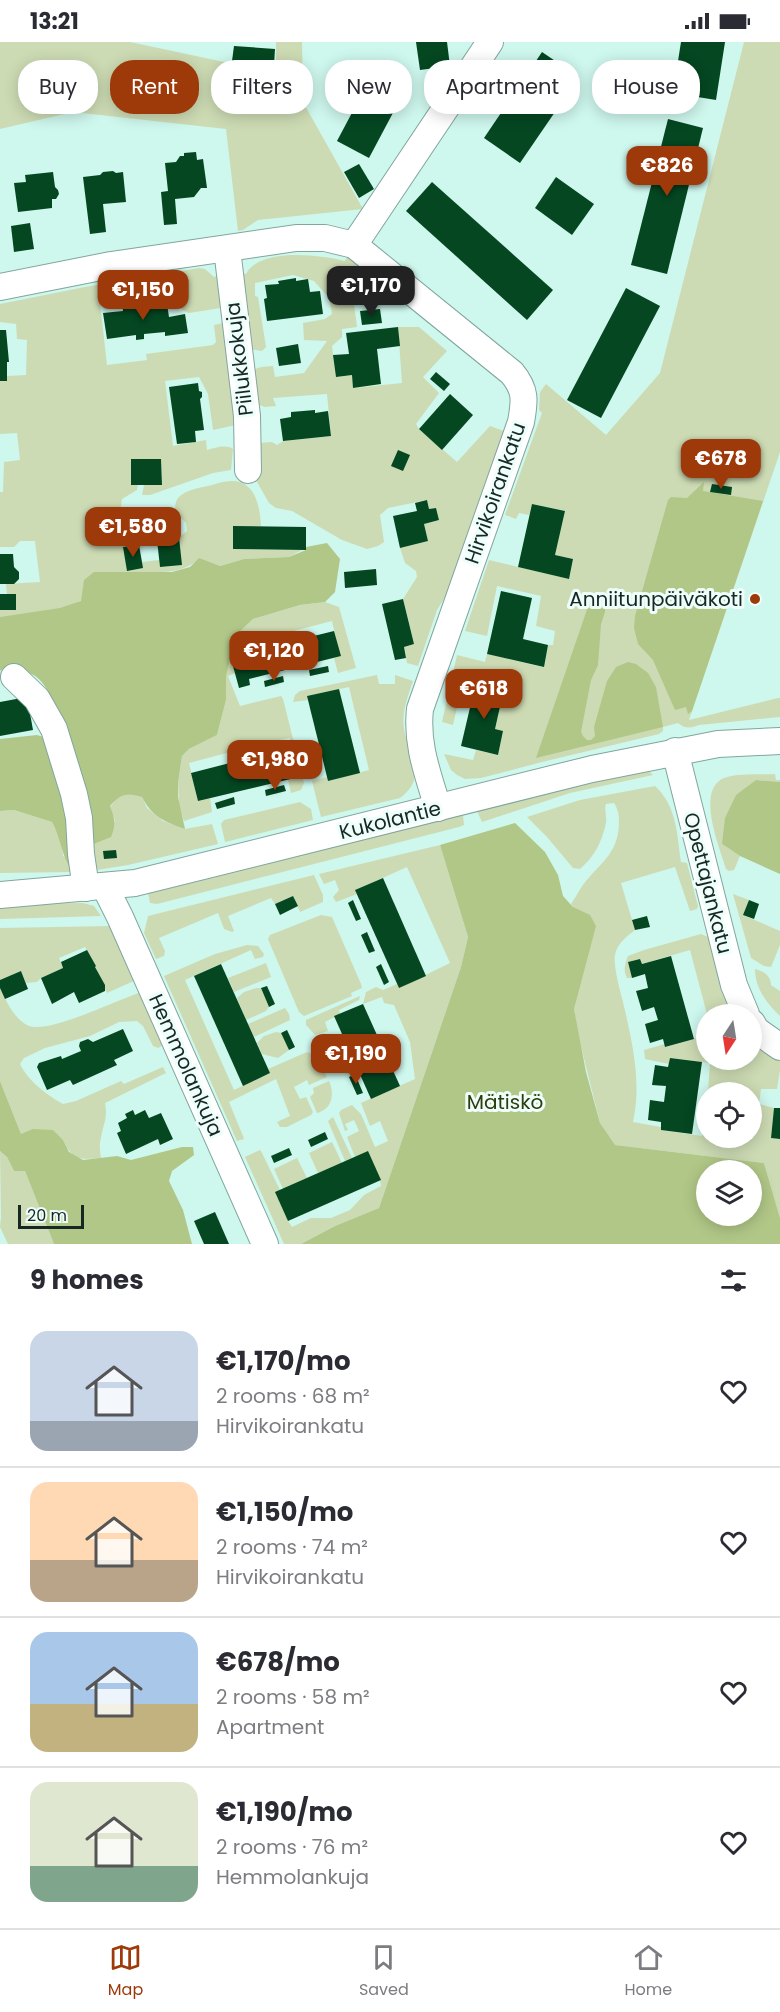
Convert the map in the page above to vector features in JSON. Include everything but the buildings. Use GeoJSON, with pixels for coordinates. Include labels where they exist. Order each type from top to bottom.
{"type":"FeatureCollection","features":[{"type":"Feature","properties":{"kind":"street"},"geometry":{"type":"LineString","coordinates":[[354,244],[490,42]]}},
{"type":"Feature","properties":{"kind":"street","name":"Hirvikoirankatu"},"geometry":{"type":"LineString","coordinates":[[0,287],[111,265],[296,238],[325,238],[354,244],[512,373],[524,392],[521,422],[420,709],[418,728],[420,747],[438,808]]}},
{"type":"Feature","properties":{"kind":"street","name":"Piilukkokuja"},"geometry":{"type":"LineString","coordinates":[[227,249],[247,416],[248,470]]}},
{"type":"Feature","properties":{"kind":"street","name":"Hemmolankuja"},"geometry":{"type":"LineString","coordinates":[[14,677],[37,699],[54,729],[74,794],[79,818],[81,854],[95,887],[124,927],[265,1244]]}},
{"type":"Feature","properties":{"kind":"street","name":"Kukolantie"},"geometry":{"type":"LineString","coordinates":[[0,895],[135,883],[592,769],[718,744],[780,741]]}},
{"type":"Feature","properties":{"kind":"street","name":"Opettajankatu"},"geometry":{"type":"LineString","coordinates":[[675,752],[734,985],[742,1004]]}},
{"type":"Feature","properties":{"kind":"street"},"geometry":{"type":"LineString","coordinates":[[762,1034],[780,1047]]}},
{"type":"Feature","properties":{"kind":"green space"},"geometry":{"type":"Polygon","coordinates":[[[0,42],[130,42],[215,60],[211,60],[211,114],[310,114],[363,209],[258,220],[238,231],[226,129],[91,114],[98,114],[98,60],[18,60],[18,114],[64,114],[0,129],[0,42]]]}},
{"type":"Feature","properties":{"kind":"green space"},"geometry":{"type":"Polygon","coordinates":[[[276,42],[302,42],[302,60],[276,60],[276,42]]]}},
{"type":"Feature","properties":{"kind":"green space"},"geometry":{"type":"Polygon","coordinates":[[[744,42],[780,42],[780,452],[689,720],[778,698],[780,698],[780,717],[691,727],[678,723],[663,727],[663,731],[659,734],[481,778],[465,779],[451,770],[444,754],[473,760],[476,750],[498,755],[503,731],[495,729],[504,689],[477,682],[474,694],[461,690],[453,725],[442,722],[457,655],[485,662],[487,654],[543,667],[548,645],[553,645],[555,631],[536,626],[541,596],[497,586],[487,636],[465,631],[489,560],[569,579],[573,559],[555,555],[565,511],[532,504],[529,515],[519,513],[516,519],[505,515],[542,413],[539,410],[540,392],[546,384],[606,435],[660,373],[744,42]]]}},
{"type":"Feature","properties":{"kind":"green space"},"geometry":{"type":"Polygon","coordinates":[[[348,254],[386,283],[379,293],[368,283],[354,304],[357,327],[342,329],[342,337],[332,346],[336,377],[352,375],[354,388],[402,383],[398,327],[419,327],[447,351],[423,377],[439,393],[416,424],[419,429],[457,462],[490,426],[504,431],[453,584],[437,610],[418,666],[407,663],[404,647],[414,644],[403,599],[417,577],[416,571],[405,563],[400,548],[428,541],[424,524],[439,520],[436,508],[429,509],[427,500],[388,508],[380,515],[384,542],[367,549],[342,540],[292,511],[276,508],[269,503],[257,482],[259,443],[272,442],[277,445],[283,441],[331,436],[327,394],[273,398],[276,406],[265,407],[253,403],[250,371],[273,366],[275,377],[304,373],[327,341],[304,340],[303,323],[325,319],[332,314],[329,298],[314,281],[293,275],[255,283],[255,296],[258,297],[266,347],[262,351],[250,349],[240,272],[246,274],[253,265],[277,256],[307,255],[345,261],[348,254]]]}},
{"type":"Feature","properties":{"kind":"green space"},"geometry":{"type":"Polygon","coordinates":[[[199,268],[205,269],[214,277],[221,275],[227,307],[189,313],[182,310],[180,292],[100,303],[107,365],[147,360],[146,354],[213,345],[216,342],[214,325],[228,322],[236,425],[213,430],[208,394],[199,377],[165,381],[173,446],[206,440],[207,450],[220,447],[233,449],[231,470],[213,473],[150,495],[142,495],[144,485],[162,485],[161,459],[132,459],[131,485],[138,485],[137,490],[122,499],[120,515],[127,570],[142,568],[142,562],[159,560],[160,567],[181,565],[179,537],[187,531],[186,523],[175,512],[177,500],[184,493],[192,490],[228,481],[239,482],[251,490],[258,504],[261,526],[233,527],[233,549],[302,550],[289,557],[244,559],[220,566],[199,559],[181,569],[171,571],[114,574],[86,597],[64,608],[42,613],[0,617],[0,610],[16,610],[16,594],[7,594],[6,584],[40,582],[35,541],[20,541],[14,547],[0,547],[0,492],[3,492],[4,462],[20,460],[17,433],[0,434],[0,381],[7,381],[7,376],[26,375],[27,340],[17,339],[16,324],[0,322],[0,304],[199,268]]]}},
{"type":"Feature","properties":{"kind":"green space"},"geometry":{"type":"Polygon","coordinates":[[[704,482],[703,491],[763,501],[692,711],[688,714],[686,707],[675,710],[653,660],[638,644],[634,628],[635,616],[668,500],[671,497],[687,498],[704,482]]]}},
{"type":"Feature","properties":{"kind":"green space"},"geometry":{"type":"Polygon","coordinates":[[[327,543],[340,559],[335,592],[325,602],[300,605],[253,619],[233,638],[226,677],[226,700],[217,735],[189,749],[182,756],[178,797],[185,829],[160,818],[142,797],[124,795],[110,806],[114,822],[111,837],[86,847],[55,706],[42,682],[31,674],[5,667],[0,671],[0,617],[60,608],[81,601],[84,580],[94,572],[172,572],[190,567],[199,558],[220,566],[244,559],[289,557],[306,550],[306,547],[327,543]]]}},
{"type":"Feature","properties":{"kind":"green space"},"geometry":{"type":"Polygon","coordinates":[[[600,594],[605,600],[605,612],[601,624],[598,665],[591,680],[581,732],[587,740],[595,736],[594,727],[607,681],[616,667],[628,662],[636,664],[648,673],[656,687],[663,727],[536,758],[592,595],[600,594]]]}},
{"type":"Feature","properties":{"kind":"green space"},"geometry":{"type":"Polygon","coordinates":[[[325,602],[339,607],[356,668],[338,673],[334,658],[340,656],[332,621],[239,645],[244,663],[234,666],[235,673],[228,676],[240,706],[281,696],[283,699],[304,783],[301,790],[291,793],[288,779],[299,776],[290,738],[264,743],[189,763],[198,801],[210,798],[212,812],[184,821],[179,805],[178,783],[182,756],[189,749],[217,735],[226,700],[226,677],[233,638],[253,619],[300,605],[325,602]]]}},
{"type":"Feature","properties":{"kind":"green space"},"geometry":{"type":"Polygon","coordinates":[[[377,675],[379,684],[395,684],[395,675],[413,681],[403,718],[409,747],[421,772],[415,773],[414,781],[400,798],[321,817],[312,781],[327,777],[328,781],[369,770],[349,687],[307,696],[308,700],[293,702],[295,695],[300,691],[377,675]]]}},
{"type":"Feature","properties":{"kind":"green space"},"geometry":{"type":"Polygon","coordinates":[[[37,735],[47,738],[63,778],[73,862],[69,866],[52,822],[14,810],[0,811],[0,739],[37,735]]]}},
{"type":"Feature","properties":{"kind":"green space"},"geometry":{"type":"Polygon","coordinates":[[[633,771],[650,772],[653,775],[570,793],[482,822],[477,811],[633,771]]]}},
{"type":"Feature","properties":{"kind":"green space"},"geometry":{"type":"Polygon","coordinates":[[[775,774],[776,780],[780,782],[756,780],[722,844],[740,856],[734,870],[729,871],[726,869],[715,834],[710,807],[711,794],[716,784],[729,776],[775,774]]]}},
{"type":"Feature","properties":{"kind":"green space"},"geometry":{"type":"Polygon","coordinates":[[[756,780],[780,782],[780,874],[740,856],[722,844],[725,818],[736,795],[756,780]]]}},
{"type":"Feature","properties":{"kind":"green space"},"geometry":{"type":"Polygon","coordinates":[[[655,786],[672,812],[681,862],[687,863],[698,906],[697,909],[690,911],[675,867],[621,883],[635,930],[620,944],[615,959],[635,1062],[636,1107],[633,1122],[661,1127],[661,1130],[696,1135],[696,1148],[762,1148],[762,1105],[774,1108],[771,1138],[780,1139],[780,1218],[762,1160],[739,1160],[614,1145],[600,1123],[574,1009],[578,990],[571,904],[613,848],[618,831],[618,812],[614,803],[606,804],[606,823],[602,837],[597,849],[580,869],[573,868],[527,817],[580,800],[655,786]]]}},
{"type":"Feature","properties":{"kind":"green space"},"geometry":{"type":"Polygon","coordinates":[[[130,793],[142,797],[147,808],[163,821],[185,829],[212,824],[218,844],[128,865],[91,871],[86,847],[115,821],[110,807],[118,797],[130,793]]]}},
{"type":"Feature","properties":{"kind":"green space"},"geometry":{"type":"Polygon","coordinates":[[[300,802],[311,809],[313,820],[225,842],[221,824],[224,820],[300,802]]]}},
{"type":"Feature","properties":{"kind":"green space"},"geometry":{"type":"Polygon","coordinates":[[[14,810],[52,822],[61,839],[63,856],[73,862],[76,869],[70,872],[0,873],[0,811],[14,810]]]}},
{"type":"Feature","properties":{"kind":"green space"},"geometry":{"type":"Polygon","coordinates":[[[463,815],[464,825],[459,827],[157,904],[150,903],[148,893],[156,890],[463,815]]]}},
{"type":"Feature","properties":{"kind":"green space","name":"Mätiskö"},"geometry":{"type":"Polygon","coordinates":[[[515,823],[545,852],[558,875],[563,896],[573,907],[590,915],[596,926],[574,1009],[586,1072],[600,1123],[615,1145],[739,1160],[696,1160],[696,1226],[762,1226],[762,1163],[764,1163],[780,1218],[780,1244],[301,1244],[335,1226],[379,1208],[461,967],[468,937],[440,845],[515,823]]]}},
{"type":"Feature","properties":{"kind":"green space"},"geometry":{"type":"Polygon","coordinates":[[[440,845],[468,937],[461,967],[379,1208],[335,1226],[301,1244],[284,1244],[245,1157],[260,1150],[280,1190],[288,1221],[292,1227],[311,1218],[331,1218],[350,1210],[364,1195],[381,1186],[380,1180],[355,1157],[347,1137],[359,1131],[354,1120],[345,1124],[348,1130],[345,1131],[339,1113],[352,1105],[361,1114],[375,1147],[388,1141],[380,1121],[370,1126],[361,1103],[415,1079],[410,1042],[394,1005],[384,1003],[382,997],[363,1004],[366,992],[376,987],[383,990],[397,984],[399,988],[450,963],[407,867],[356,890],[357,894],[336,902],[333,897],[339,890],[335,880],[324,884],[319,874],[440,845]]]}},
{"type":"Feature","properties":{"kind":"green space"},"geometry":{"type":"Polygon","coordinates":[[[314,875],[323,895],[323,902],[300,912],[293,896],[275,904],[271,898],[228,916],[234,931],[232,932],[224,929],[218,913],[159,938],[165,951],[164,956],[156,959],[144,933],[148,916],[314,875]]]}},
{"type":"Feature","properties":{"kind":"green space"},"geometry":{"type":"Polygon","coordinates":[[[733,894],[749,900],[743,915],[780,931],[780,945],[771,967],[764,966],[751,958],[733,894]]]}},
{"type":"Feature","properties":{"kind":"green space"},"geometry":{"type":"Polygon","coordinates":[[[83,903],[94,906],[101,916],[0,919],[0,904],[83,903]]]}},
{"type":"Feature","properties":{"kind":"green space"},"geometry":{"type":"Polygon","coordinates":[[[321,915],[332,917],[362,988],[351,993],[352,996],[304,1016],[299,1012],[268,939],[270,935],[321,915]]]}},
{"type":"Feature","properties":{"kind":"green space"},"geometry":{"type":"Polygon","coordinates":[[[112,926],[136,980],[107,993],[85,947],[59,958],[63,968],[37,982],[26,983],[21,971],[0,980],[0,928],[112,926]]]}},
{"type":"Feature","properties":{"kind":"green space"},"geometry":{"type":"Polygon","coordinates":[[[701,934],[708,937],[721,983],[731,1004],[704,1004],[690,950],[642,964],[640,959],[628,962],[632,978],[627,978],[625,967],[628,956],[701,934]]]}},
{"type":"Feature","properties":{"kind":"green space"},"geometry":{"type":"Polygon","coordinates":[[[247,945],[258,946],[264,954],[263,957],[255,959],[251,950],[185,980],[234,1090],[270,1073],[268,1069],[307,1052],[317,1059],[327,1077],[309,1085],[307,1080],[294,1087],[300,1099],[306,1097],[313,1112],[287,1127],[280,1127],[277,1122],[290,1116],[276,1079],[229,1102],[244,1139],[237,1141],[164,976],[215,954],[247,945]]]}},
{"type":"Feature","properties":{"kind":"green space"},"geometry":{"type":"Polygon","coordinates":[[[266,963],[271,977],[234,992],[228,978],[266,963]]]}},
{"type":"Feature","properties":{"kind":"green space"},"geometry":{"type":"Polygon","coordinates":[[[755,969],[766,974],[771,985],[780,991],[780,1016],[763,995],[757,983],[755,969]]]}},
{"type":"Feature","properties":{"kind":"green space"},"geometry":{"type":"Polygon","coordinates":[[[0,988],[14,1014],[27,1025],[36,1027],[65,1021],[142,992],[165,1044],[158,1048],[153,1046],[143,1026],[137,1021],[119,1022],[90,1036],[45,1048],[24,1058],[20,1064],[38,1087],[63,1104],[76,1101],[121,1081],[124,1084],[163,1067],[166,1073],[105,1103],[106,1117],[100,1143],[101,1158],[87,1159],[73,1155],[63,1140],[21,1134],[0,1081],[0,988]]]}},
{"type":"Feature","properties":{"kind":"green space"},"geometry":{"type":"Polygon","coordinates":[[[261,988],[269,1007],[266,1011],[246,1020],[237,998],[244,992],[261,988]]]}},
{"type":"Feature","properties":{"kind":"green space"},"geometry":{"type":"Polygon","coordinates":[[[360,996],[359,1000],[339,1010],[340,1014],[325,1022],[328,1031],[315,1035],[306,1025],[306,1020],[360,996]]]}},
{"type":"Feature","properties":{"kind":"green space"},"geometry":{"type":"Polygon","coordinates":[[[285,1008],[290,1020],[254,1037],[248,1024],[285,1008]]]}},
{"type":"Feature","properties":{"kind":"green space"},"geometry":{"type":"Polygon","coordinates":[[[276,1032],[281,1033],[289,1050],[278,1058],[262,1054],[257,1043],[264,1036],[276,1032]]]}},
{"type":"Feature","properties":{"kind":"green space"},"geometry":{"type":"Polygon","coordinates":[[[696,1038],[696,1061],[670,1058],[669,1064],[645,1059],[644,1050],[665,1044],[666,1047],[696,1038]]]}},
{"type":"Feature","properties":{"kind":"green space"},"geometry":{"type":"Polygon","coordinates":[[[762,1046],[780,1057],[777,1089],[762,1089],[762,1082],[709,1082],[710,1070],[762,1070],[762,1046]]]}},
{"type":"Feature","properties":{"kind":"green space"},"geometry":{"type":"Polygon","coordinates":[[[0,1081],[21,1134],[33,1129],[53,1130],[63,1140],[69,1152],[83,1160],[117,1156],[131,1160],[182,1147],[193,1147],[194,1155],[172,1171],[169,1181],[183,1210],[192,1244],[54,1244],[25,1171],[14,1171],[7,1157],[0,1151],[0,1081]]]}},
{"type":"Feature","properties":{"kind":"green space"},"geometry":{"type":"Polygon","coordinates":[[[329,1081],[332,1091],[331,1101],[326,1108],[317,1113],[310,1097],[314,1093],[313,1088],[329,1081]]]}},
{"type":"Feature","properties":{"kind":"green space"},"geometry":{"type":"Polygon","coordinates":[[[333,1117],[352,1158],[345,1161],[328,1121],[333,1117]]]}},
{"type":"Feature","properties":{"kind":"green space"},"geometry":{"type":"Polygon","coordinates":[[[332,1142],[342,1163],[318,1173],[309,1153],[332,1142]]]}},
{"type":"Feature","properties":{"kind":"green space"},"geometry":{"type":"Polygon","coordinates":[[[0,1151],[7,1157],[14,1171],[25,1171],[54,1244],[8,1244],[0,1227],[0,1151]]]}},
{"type":"Feature","properties":{"kind":"green space"},"geometry":{"type":"Polygon","coordinates":[[[297,1158],[307,1178],[283,1189],[274,1169],[297,1158]]]}},
{"type":"Feature","properties":{"kind":"place","name":"Anniitunpäiväkoti"},"geometry":{"type":"Point","coordinates":[755,599]}}]}
